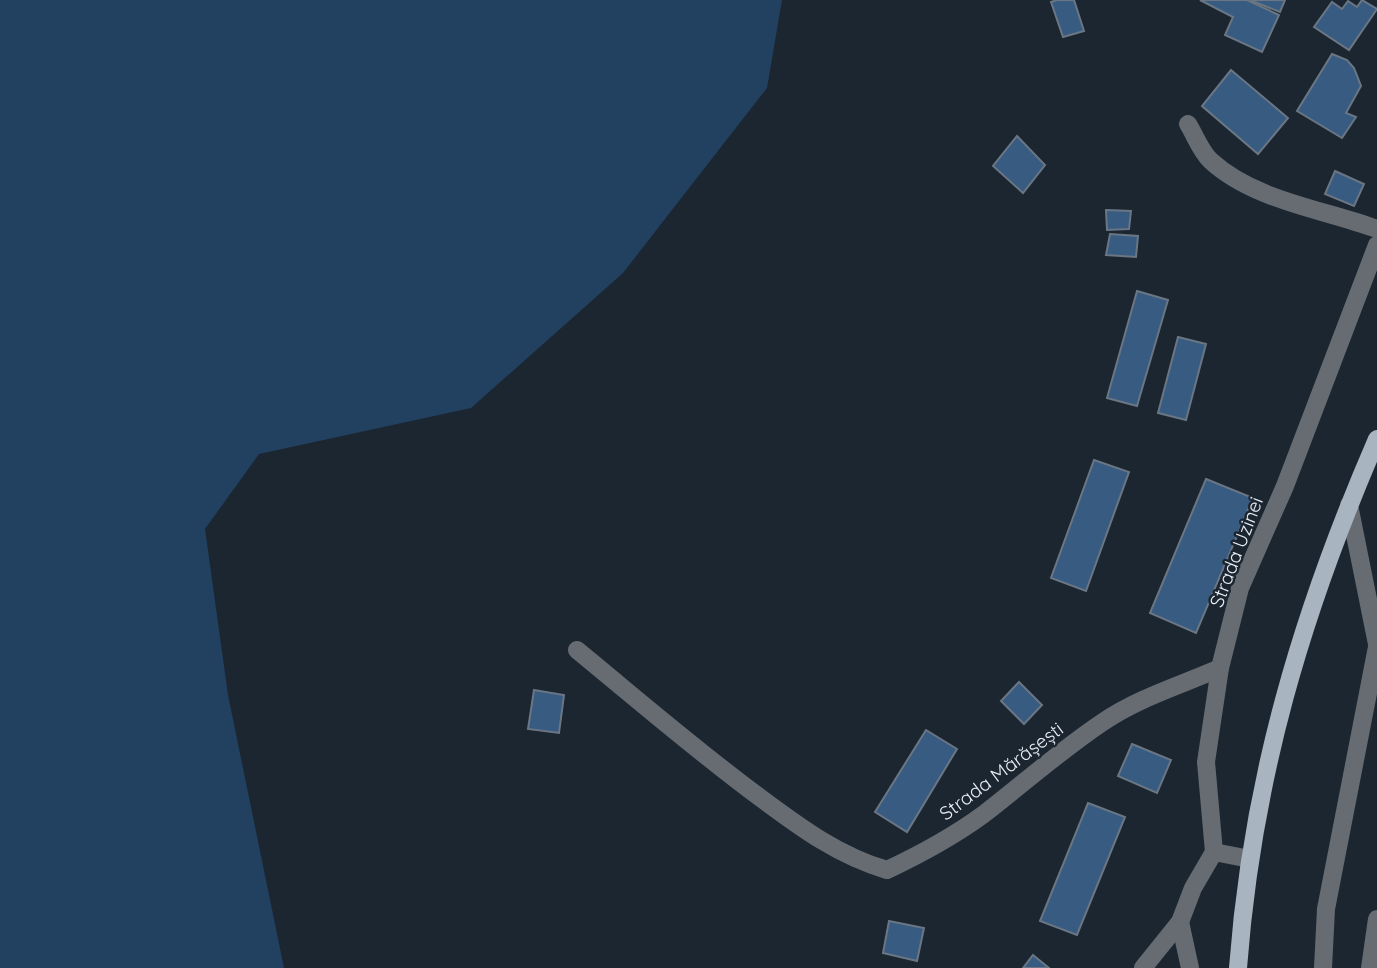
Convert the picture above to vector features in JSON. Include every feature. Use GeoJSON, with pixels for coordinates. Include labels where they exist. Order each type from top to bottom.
{"type":"FeatureCollection","features":[{"type":"Feature","properties":{"kind":"main road"},"geometry":{"type":"LineString","coordinates":[[1238,968],[1250,859],[1275,728],[1306,620],[1377,439]]}},
{"type":"Feature","properties":{"kind":"street"},"geometry":{"type":"LineString","coordinates":[[1188,124],[1210,160],[1238,179],[1277,197],[1377,229]]}},
{"type":"Feature","properties":{"kind":"street","name":"Strada Uzinei"},"geometry":{"type":"LineString","coordinates":[[1214,852],[1206,762],[1220,668],[1240,588],[1284,486],[1377,245]]}},
{"type":"Feature","properties":{"kind":"street"},"geometry":{"type":"LineString","coordinates":[[1323,968],[1326,909],[1377,645],[1349,505]]}},
{"type":"Feature","properties":{"kind":"street","name":"Strada Mărășești"},"geometry":{"type":"LineString","coordinates":[[577,650],[736,780],[820,841],[864,863],[887,870],[922,853],[984,814],[1041,766],[1106,720],[1163,691],[1220,668]]}},
{"type":"Feature","properties":{"kind":"street"},"geometry":{"type":"LineString","coordinates":[[1143,968],[1180,922],[1193,888],[1214,852],[1250,859]]}},
{"type":"Feature","properties":{"kind":"street"},"geometry":{"type":"LineString","coordinates":[[1370,968],[1377,919]]}},
{"type":"Feature","properties":{"kind":"street"},"geometry":{"type":"LineString","coordinates":[[1180,922],[1190,968]]}},
{"type":"Feature","properties":{"kind":"shaded area"},"geometry":{"type":"Polygon","coordinates":[[[0,0],[782,0],[767,88],[623,273],[471,408],[259,454],[205,529],[228,695],[284,968],[0,968],[0,0]]]}},
{"type":"Feature","properties":{"kind":"building"},"geometry":{"type":"Polygon","coordinates":[[[1074,0],[1084,31],[1063,37],[1051,2],[1074,0]]]}},
{"type":"Feature","properties":{"kind":"building"},"geometry":{"type":"Polygon","coordinates":[[[1200,0],[1247,0],[1279,15],[1262,52],[1225,35],[1233,17],[1200,0]]]}},
{"type":"Feature","properties":{"kind":"building"},"geometry":{"type":"Polygon","coordinates":[[[1250,0],[1285,0],[1280,12],[1250,0]]]}},
{"type":"Feature","properties":{"kind":"building"},"geometry":{"type":"Polygon","coordinates":[[[1362,0],[1377,9],[1349,50],[1314,27],[1332,2],[1342,9],[1348,1],[1357,7],[1362,0]]]}},
{"type":"Feature","properties":{"kind":"building"},"geometry":{"type":"Polygon","coordinates":[[[1332,54],[1347,60],[1354,68],[1361,86],[1346,113],[1356,117],[1342,138],[1297,111],[1332,54]]]}},
{"type":"Feature","properties":{"kind":"building"},"geometry":{"type":"Polygon","coordinates":[[[1231,70],[1288,118],[1258,154],[1202,106],[1231,70]]]}},
{"type":"Feature","properties":{"kind":"building"},"geometry":{"type":"Polygon","coordinates":[[[1017,136],[1045,165],[1023,193],[993,166],[1017,136]]]}},
{"type":"Feature","properties":{"kind":"building"},"geometry":{"type":"Polygon","coordinates":[[[1335,171],[1364,184],[1354,206],[1325,194],[1335,171]]]}},
{"type":"Feature","properties":{"kind":"building"},"geometry":{"type":"Polygon","coordinates":[[[1106,210],[1131,211],[1129,229],[1107,230],[1106,210]]]}},
{"type":"Feature","properties":{"kind":"building"},"geometry":{"type":"Polygon","coordinates":[[[1110,234],[1138,236],[1136,257],[1106,255],[1110,234]]]}},
{"type":"Feature","properties":{"kind":"building"},"geometry":{"type":"Polygon","coordinates":[[[1137,291],[1168,300],[1137,406],[1107,398],[1137,291]]]}},
{"type":"Feature","properties":{"kind":"building"},"geometry":{"type":"Polygon","coordinates":[[[1178,337],[1206,344],[1186,420],[1158,413],[1178,337]]]}},
{"type":"Feature","properties":{"kind":"building"},"geometry":{"type":"Polygon","coordinates":[[[1094,460],[1129,472],[1086,591],[1051,578],[1094,460]]]}},
{"type":"Feature","properties":{"kind":"building"},"geometry":{"type":"Polygon","coordinates":[[[1206,479],[1253,498],[1196,633],[1150,613],[1206,479]]]}},
{"type":"Feature","properties":{"kind":"building"},"geometry":{"type":"Polygon","coordinates":[[[1019,682],[1042,705],[1024,724],[1001,701],[1019,682]]]}},
{"type":"Feature","properties":{"kind":"building"},"geometry":{"type":"Polygon","coordinates":[[[534,690],[564,695],[559,733],[528,729],[534,690]]]}},
{"type":"Feature","properties":{"kind":"building"},"geometry":{"type":"Polygon","coordinates":[[[926,730],[957,749],[907,832],[875,812],[926,730]]]}},
{"type":"Feature","properties":{"kind":"building"},"geometry":{"type":"Polygon","coordinates":[[[1132,744],[1171,760],[1157,793],[1118,776],[1132,744]]]}},
{"type":"Feature","properties":{"kind":"building"},"geometry":{"type":"Polygon","coordinates":[[[1088,803],[1125,817],[1077,935],[1040,921],[1088,803]]]}},
{"type":"Feature","properties":{"kind":"building"},"geometry":{"type":"Polygon","coordinates":[[[889,921],[924,928],[917,961],[883,953],[889,921]]]}},
{"type":"Feature","properties":{"kind":"building"},"geometry":{"type":"Polygon","coordinates":[[[1033,955],[1049,968],[1023,968],[1033,955]]]}}]}
